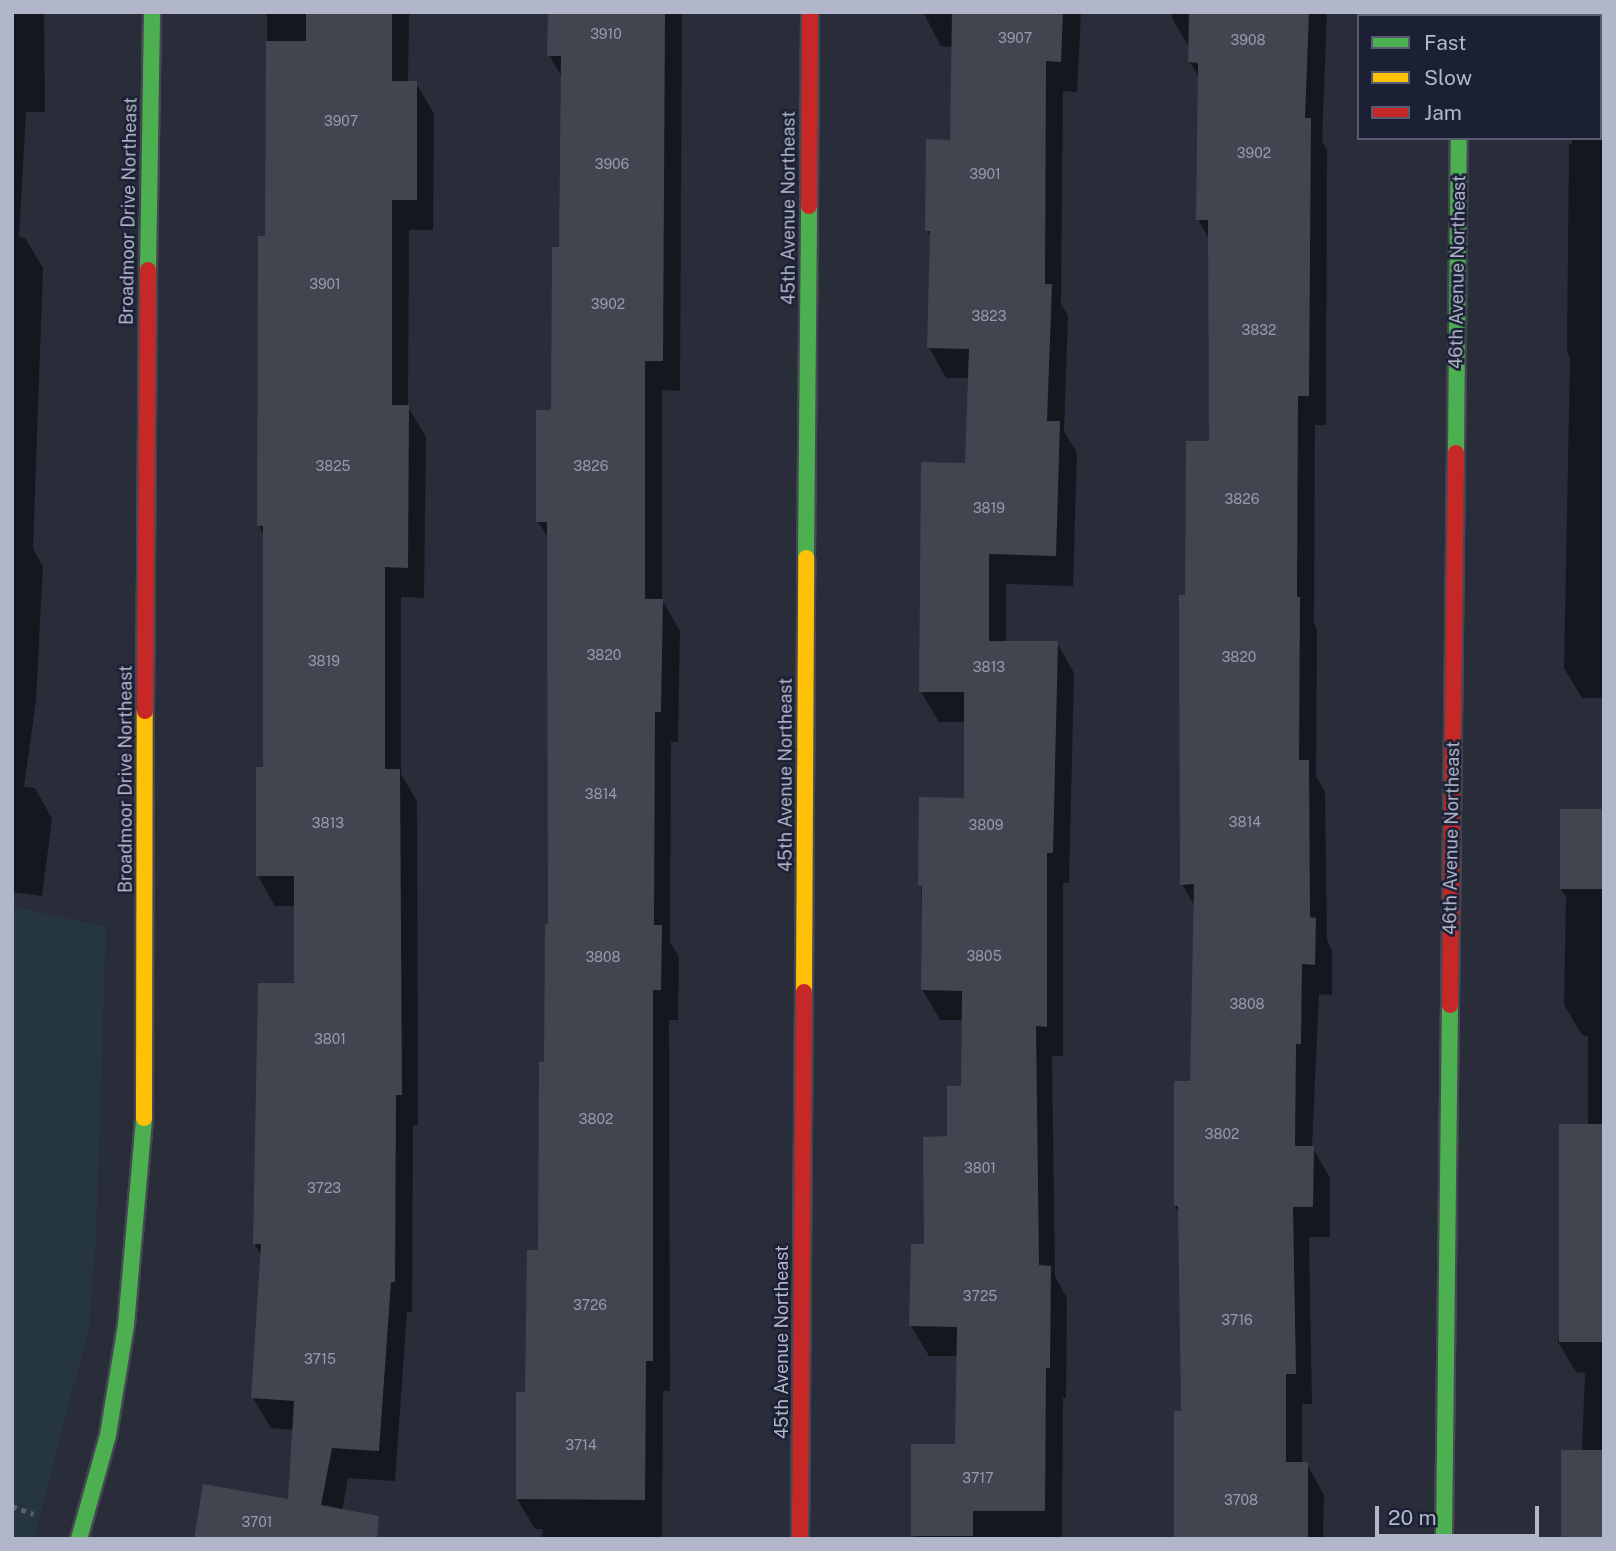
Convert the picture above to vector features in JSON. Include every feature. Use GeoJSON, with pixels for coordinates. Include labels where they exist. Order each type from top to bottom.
{"type":"FeatureCollection","features":[{"type":"Feature","properties":{"kind":"street","name":"Broadmoor Drive Northeast"},"geometry":{"type":"LineString","coordinates":[[79,1539],[107,1435],[126,1325],[144,1131],[145,452],[152,12]]}},
{"type":"Feature","properties":{"kind":"street","name":"45th Avenue Northeast"},"geometry":{"type":"LineString","coordinates":[[800,1539],[810,12]]}},
{"type":"Feature","properties":{"kind":"street","name":"46th Avenue Northeast"},"geometry":{"type":"LineString","coordinates":[[1444,1539],[1460,140]]}},
{"type":"Feature","properties":{"kind":"shaded area"},"geometry":{"type":"Polygon","coordinates":[[[12,906],[106,927],[96,1239],[89,1327],[34,1539],[12,1539],[12,906]]]}},
{"type":"Feature","properties":{"kind":"building"},"geometry":{"type":"Polygon","coordinates":[[[306,12],[392,12],[392,81],[417,81],[417,200],[392,200],[392,405],[409,405],[408,568],[385,567],[385,769],[400,769],[402,1095],[396,1095],[395,1282],[391,1282],[379,1451],[332,1448],[321,1505],[379,1516],[377,1539],[194,1539],[203,1484],[288,1499],[294,1401],[251,1398],[261,1244],[253,1244],[258,983],[294,983],[294,876],[256,876],[256,767],[263,767],[263,526],[257,526],[258,236],[265,236],[266,41],[306,41],[306,12]]]}},
{"type":"Feature","properties":{"kind":"building"},"geometry":{"type":"Polygon","coordinates":[[[548,12],[665,12],[663,361],[645,361],[645,599],[663,599],[661,712],[655,712],[654,925],[662,925],[661,990],[653,990],[653,1361],[646,1361],[645,1500],[516,1499],[516,1392],[525,1392],[527,1250],[538,1250],[539,1062],[544,1062],[545,924],[548,924],[547,522],[536,522],[536,410],[551,410],[552,247],[559,247],[561,56],[547,56],[548,12]]]}},
{"type":"Feature","properties":{"kind":"building"},"geometry":{"type":"Polygon","coordinates":[[[952,12],[1063,12],[1061,62],[1046,61],[1045,284],[1052,284],[1047,421],[1060,421],[1056,556],[989,554],[989,641],[1058,641],[1053,853],[1047,853],[1047,1027],[1036,1026],[1039,1265],[1051,1266],[1050,1368],[1046,1368],[1045,1511],[973,1511],[973,1536],[911,1536],[911,1444],[955,1444],[957,1327],[909,1326],[911,1244],[924,1244],[923,1137],[947,1136],[947,1086],[961,1086],[962,991],[921,990],[922,886],[918,885],[919,797],[964,798],[964,692],[919,692],[921,462],[965,463],[969,349],[927,348],[930,231],[925,231],[926,139],[950,140],[952,12]]]}},
{"type":"Feature","properties":{"kind":"building"},"geometry":{"type":"Polygon","coordinates":[[[1189,12],[1309,12],[1305,118],[1311,118],[1309,396],[1298,396],[1297,597],[1300,597],[1299,760],[1309,760],[1310,917],[1316,918],[1315,965],[1302,964],[1301,1044],[1296,1044],[1295,1146],[1314,1146],[1313,1207],[1293,1207],[1296,1374],[1286,1374],[1286,1462],[1308,1462],[1308,1537],[1174,1537],[1174,1411],[1181,1411],[1178,1206],[1174,1206],[1174,1081],[1190,1081],[1194,884],[1180,885],[1179,595],[1185,595],[1186,441],[1209,441],[1208,220],[1196,220],[1198,63],[1188,62],[1189,12]]]}},
{"type":"Feature","properties":{"kind":"building"},"geometry":{"type":"Polygon","coordinates":[[[1560,809],[1604,809],[1604,889],[1560,889],[1560,809]]]}},
{"type":"Feature","properties":{"kind":"building"},"geometry":{"type":"Polygon","coordinates":[[[1559,1124],[1604,1124],[1604,1342],[1559,1342],[1559,1124]]]}},
{"type":"Feature","properties":{"kind":"building"},"geometry":{"type":"Polygon","coordinates":[[[1561,1450],[1604,1450],[1604,1539],[1561,1539],[1561,1450]]]}},
{"type":"Feature","properties":{"kind":"traffic: fast"},"geometry":{"type":"LineString","coordinates":[[148,270],[152,12]]}},
{"type":"Feature","properties":{"kind":"traffic: fast"},"geometry":{"type":"LineString","coordinates":[[1456,453],[1459,140]]}},
{"type":"Feature","properties":{"kind":"traffic: fast"},"geometry":{"type":"LineString","coordinates":[[806,558],[809,206]]}},
{"type":"Feature","properties":{"kind":"traffic: fast"},"geometry":{"type":"LineString","coordinates":[[1444,1539],[1450,1005]]}},
{"type":"Feature","properties":{"kind":"traffic: fast"},"geometry":{"type":"LineString","coordinates":[[79,1539],[108,1435],[126,1325],[144,1118]]}},
{"type":"Feature","properties":{"kind":"traffic: slow"},"geometry":{"type":"LineString","coordinates":[[804,992],[806,558]]}},
{"type":"Feature","properties":{"kind":"traffic: slow"},"geometry":{"type":"LineString","coordinates":[[144,1118],[145,711]]}},
{"type":"Feature","properties":{"kind":"traffic: jam"},"geometry":{"type":"LineString","coordinates":[[809,206],[810,12]]}},
{"type":"Feature","properties":{"kind":"traffic: jam"},"geometry":{"type":"LineString","coordinates":[[145,711],[148,270]]}},
{"type":"Feature","properties":{"kind":"traffic: jam"},"geometry":{"type":"LineString","coordinates":[[1450,1005],[1456,453]]}},
{"type":"Feature","properties":{"kind":"traffic: jam"},"geometry":{"type":"LineString","coordinates":[[800,1539],[804,992]]}}]}
